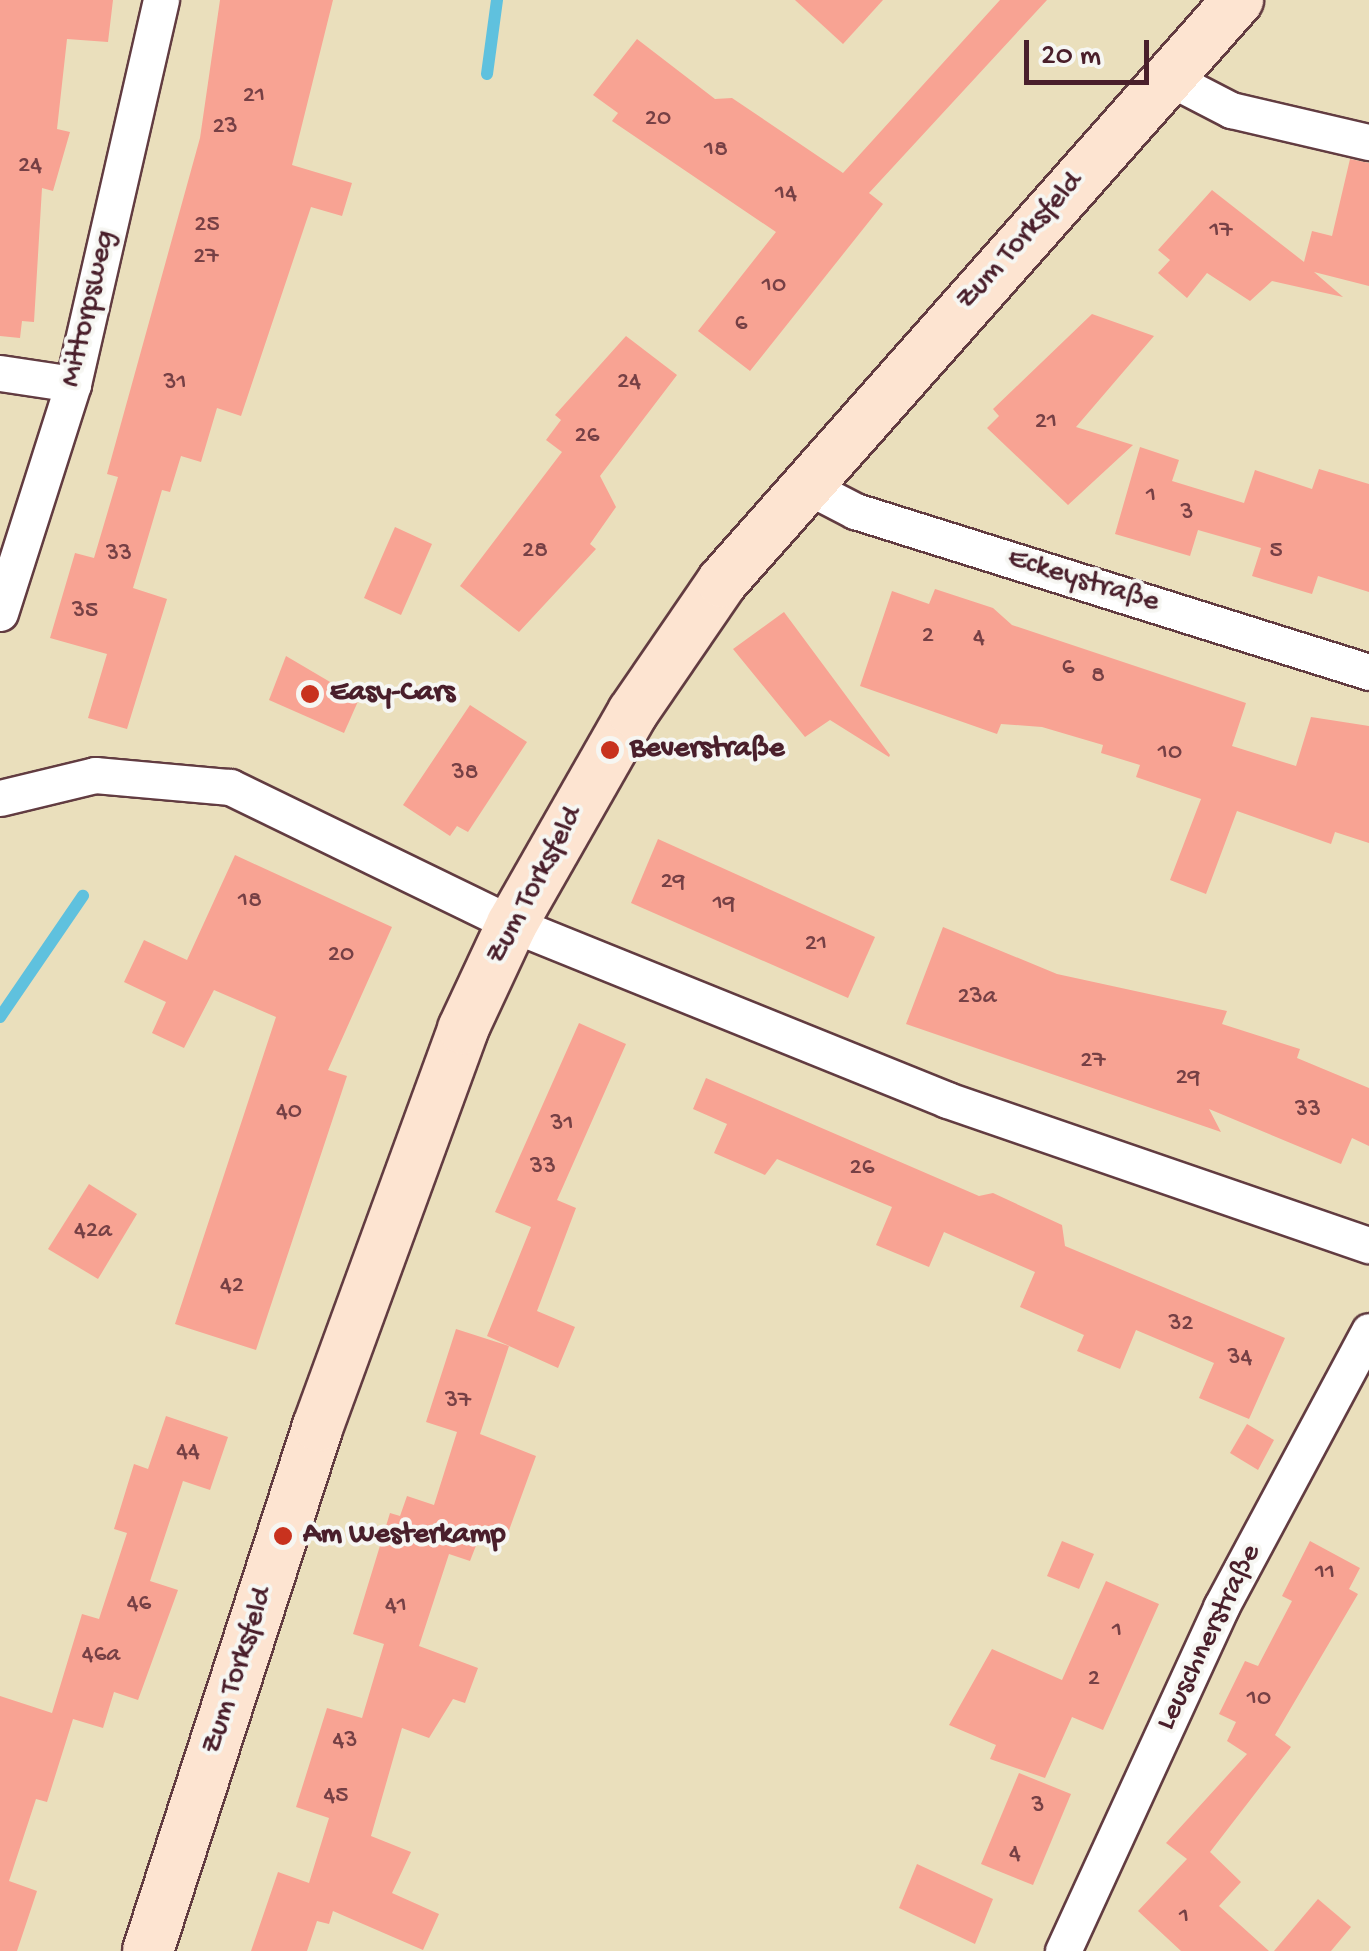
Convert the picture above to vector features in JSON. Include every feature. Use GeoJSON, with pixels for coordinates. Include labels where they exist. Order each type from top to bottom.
{"type":"FeatureCollection","features":[{"type":"Feature","properties":{"kind":"main road","name":"Zum Torksfeld"},"geometry":{"type":"LineString","coordinates":[[148,1951],[318,1426],[462,1029],[512,924],[633,712],[801,483],[1170,80],[1238,0]]}},
{"type":"Feature","properties":{"kind":"street","name":"Mittorpsweg"},"geometry":{"type":"LineString","coordinates":[[0,613],[73,384],[161,0]]}},
{"type":"Feature","properties":{"kind":"street"},"geometry":{"type":"LineString","coordinates":[[1170,80],[1231,110],[1369,142]]}},
{"type":"Feature","properties":{"kind":"street"},"geometry":{"type":"LineString","coordinates":[[0,373],[73,384]]}},
{"type":"Feature","properties":{"kind":"street","name":"Eckeystraße"},"geometry":{"type":"LineString","coordinates":[[801,483],[855,511],[1369,672]]}},
{"type":"Feature","properties":{"kind":"street"},"geometry":{"type":"LineString","coordinates":[[0,798],[94,775],[230,788],[512,924],[948,1100],[1369,1245]]}},
{"type":"Feature","properties":{"kind":"street","name":"Leuschnerstraße"},"geometry":{"type":"LineString","coordinates":[[1071,1947],[1221,1606],[1369,1331]]}},
{"type":"Feature","properties":{"kind":"building"},"geometry":{"type":"Polygon","coordinates":[[[0,0],[113,0],[108,42],[67,39],[57,129],[70,132],[53,191],[42,188],[34,322],[22,321],[20,338],[0,336],[0,0]]]}},
{"type":"Feature","properties":{"kind":"building"},"geometry":{"type":"Polygon","coordinates":[[[220,0],[333,0],[292,165],[352,183],[342,216],[311,207],[241,416],[217,408],[201,462],[181,456],[170,492],[162,490],[133,588],[167,599],[127,729],[88,718],[107,654],[50,638],[75,553],[94,558],[118,477],[107,474],[200,138],[220,0]]]}},
{"type":"Feature","properties":{"kind":"building"},"geometry":{"type":"Polygon","coordinates":[[[795,0],[883,0],[843,44],[795,0]]]}},
{"type":"Feature","properties":{"kind":"building"},"geometry":{"type":"Polygon","coordinates":[[[1000,0],[1047,0],[869,193],[883,204],[750,371],[698,331],[776,232],[612,121],[618,113],[593,95],[637,39],[715,99],[732,98],[843,173],[1000,0]]]}},
{"type":"Feature","properties":{"kind":"building"},"geometry":{"type":"Polygon","coordinates":[[[1350,159],[1369,163],[1369,286],[1314,272],[1343,297],[1272,281],[1250,301],[1207,273],[1187,298],[1158,273],[1170,260],[1158,250],[1212,190],[1304,262],[1312,231],[1332,236],[1350,159]]]}},
{"type":"Feature","properties":{"kind":"building"},"geometry":{"type":"Polygon","coordinates":[[[1092,314],[1154,336],[1076,427],[1133,445],[1068,505],[987,428],[999,416],[993,409],[1092,314]]]}},
{"type":"Feature","properties":{"kind":"building"},"geometry":{"type":"Polygon","coordinates":[[[626,336],[677,375],[600,476],[616,507],[590,544],[596,549],[519,632],[460,586],[562,452],[546,440],[561,420],[555,415],[626,336]]]}},
{"type":"Feature","properties":{"kind":"building"},"geometry":{"type":"Polygon","coordinates":[[[1140,447],[1179,460],[1172,481],[1244,503],[1255,470],[1312,489],[1319,469],[1369,484],[1369,592],[1318,576],[1312,594],[1252,576],[1261,548],[1198,530],[1190,556],[1115,534],[1140,447]]]}},
{"type":"Feature","properties":{"kind":"building"},"geometry":{"type":"Polygon","coordinates":[[[395,527],[432,544],[401,615],[364,598],[395,527]]]}},
{"type":"Feature","properties":{"kind":"building"},"geometry":{"type":"Polygon","coordinates":[[[935,589],[993,608],[1012,625],[1246,703],[1232,746],[1296,766],[1311,717],[1369,726],[1369,843],[1335,832],[1331,844],[1237,811],[1206,894],[1170,880],[1201,799],[1136,777],[1140,765],[1101,753],[1103,745],[1042,727],[1001,724],[997,734],[860,686],[892,591],[929,604],[935,589]]]}},
{"type":"Feature","properties":{"kind":"building"},"geometry":{"type":"Polygon","coordinates":[[[784,612],[889,757],[830,720],[805,737],[733,649],[784,612]]]}},
{"type":"Feature","properties":{"kind":"building","name":"Easy-Cars"},"geometry":{"type":"Polygon","coordinates":[[[286,656],[359,699],[344,733],[269,700],[286,656]]]}},
{"type":"Feature","properties":{"kind":"building"},"geometry":{"type":"Polygon","coordinates":[[[470,705],[527,742],[468,832],[457,826],[450,836],[403,805],[470,705]]]}},
{"type":"Feature","properties":{"kind":"building"},"geometry":{"type":"Polygon","coordinates":[[[658,839],[875,937],[848,998],[631,903],[658,839]]]}},
{"type":"Feature","properties":{"kind":"building"},"geometry":{"type":"Polygon","coordinates":[[[235,855],[392,927],[328,1070],[347,1076],[256,1350],[175,1324],[276,1017],[214,990],[184,1048],[152,1033],[166,1002],[124,982],[144,940],[187,960],[235,855]]]}},
{"type":"Feature","properties":{"kind":"building"},"geometry":{"type":"Polygon","coordinates":[[[943,927],[1057,974],[1227,1011],[1222,1024],[1300,1049],[1297,1058],[1369,1088],[1369,1146],[1352,1138],[1341,1164],[1209,1109],[1221,1132],[906,1024],[943,927]]]}},
{"type":"Feature","properties":{"kind":"building"},"geometry":{"type":"Polygon","coordinates":[[[579,1023],[626,1044],[557,1200],[576,1208],[537,1311],[575,1327],[558,1368],[487,1336],[531,1227],[495,1212],[579,1023]]]}},
{"type":"Feature","properties":{"kind":"building"},"geometry":{"type":"Polygon","coordinates":[[[706,1078],[979,1196],[993,1193],[1062,1225],[1065,1246],[1285,1338],[1249,1419],[1199,1398],[1214,1363],[1136,1330],[1120,1369],[1077,1351],[1084,1335],[1020,1307],[1035,1272],[944,1232],[929,1267],[876,1245],[892,1207],[777,1159],[765,1175],[714,1153],[727,1124],[693,1109],[706,1078]]]}},
{"type":"Feature","properties":{"kind":"building"},"geometry":{"type":"Polygon","coordinates":[[[89,1184],[137,1214],[98,1279],[48,1249],[89,1184]]]}},
{"type":"Feature","properties":{"kind":"building"},"geometry":{"type":"Polygon","coordinates":[[[456,1329],[509,1346],[480,1434],[536,1456],[508,1533],[484,1525],[470,1561],[449,1554],[419,1646],[478,1668],[465,1703],[453,1699],[429,1738],[402,1728],[371,1836],[411,1852],[392,1893],[439,1914],[423,1950],[333,1911],[329,1924],[317,1921],[307,1951],[251,1951],[278,1872],[309,1883],[329,1818],[296,1807],[327,1708],[362,1718],[384,1644],[353,1634],[390,1513],[400,1516],[407,1496],[434,1505],[457,1432],[426,1422],[456,1329]]]}},
{"type":"Feature","properties":{"kind":"building"},"geometry":{"type":"Polygon","coordinates":[[[166,1416],[228,1437],[210,1490],[183,1481],[150,1581],[178,1590],[138,1700],[114,1692],[103,1728],[73,1719],[47,1802],[36,1799],[9,1881],[37,1891],[17,1951],[0,1951],[0,1696],[52,1713],[82,1614],[99,1619],[127,1533],[114,1529],[134,1464],[148,1469],[166,1416]]]}},
{"type":"Feature","properties":{"kind":"building"},"geometry":{"type":"Polygon","coordinates":[[[1247,1424],[1274,1440],[1258,1470],[1230,1453],[1247,1424]]]}},
{"type":"Feature","properties":{"kind":"building"},"geometry":{"type":"Polygon","coordinates":[[[1062,1541],[1094,1554],[1079,1589],[1047,1576],[1062,1541]]]}},
{"type":"Feature","properties":{"kind":"building"},"geometry":{"type":"Polygon","coordinates":[[[1310,1541],[1360,1568],[1349,1589],[1358,1594],[1275,1735],[1291,1747],[1210,1852],[1241,1882],[1219,1906],[1269,1951],[1181,1951],[1138,1911],[1187,1859],[1166,1843],[1247,1754],[1227,1741],[1236,1722],[1219,1714],[1245,1661],[1258,1666],[1292,1601],[1282,1596],[1310,1541]]]}},
{"type":"Feature","properties":{"kind":"building"},"geometry":{"type":"Polygon","coordinates":[[[1106,1581],[1159,1604],[1103,1730],[1072,1717],[1045,1778],[990,1759],[996,1745],[949,1725],[992,1649],[1062,1680],[1106,1581]]]}},
{"type":"Feature","properties":{"kind":"building"},"geometry":{"type":"Polygon","coordinates":[[[1019,1773],[1071,1794],[1033,1885],[981,1864],[1019,1773]]]}},
{"type":"Feature","properties":{"kind":"building"},"geometry":{"type":"Polygon","coordinates":[[[917,1864],[993,1899],[975,1944],[899,1908],[917,1864]]]}},
{"type":"Feature","properties":{"kind":"building"},"geometry":{"type":"Polygon","coordinates":[[[1318,1899],[1351,1927],[1331,1951],[1274,1951],[1318,1899]]]}},
{"type":"Feature","properties":{"kind":"waterway"},"geometry":{"type":"LineString","coordinates":[[487,74],[497,0]]}},
{"type":"Feature","properties":{"kind":"waterway"},"geometry":{"type":"LineString","coordinates":[[0,1017],[83,896]]}},
{"type":"Feature","properties":{"kind":"place","name":"Easy-Cars"},"geometry":{"type":"Point","coordinates":[310,694]}},
{"type":"Feature","properties":{"kind":"place","name":"Beverstraße"},"geometry":{"type":"Point","coordinates":[610,750]}},
{"type":"Feature","properties":{"kind":"place","name":"Am Westerkamp"},"geometry":{"type":"Point","coordinates":[283,1536]}}]}
